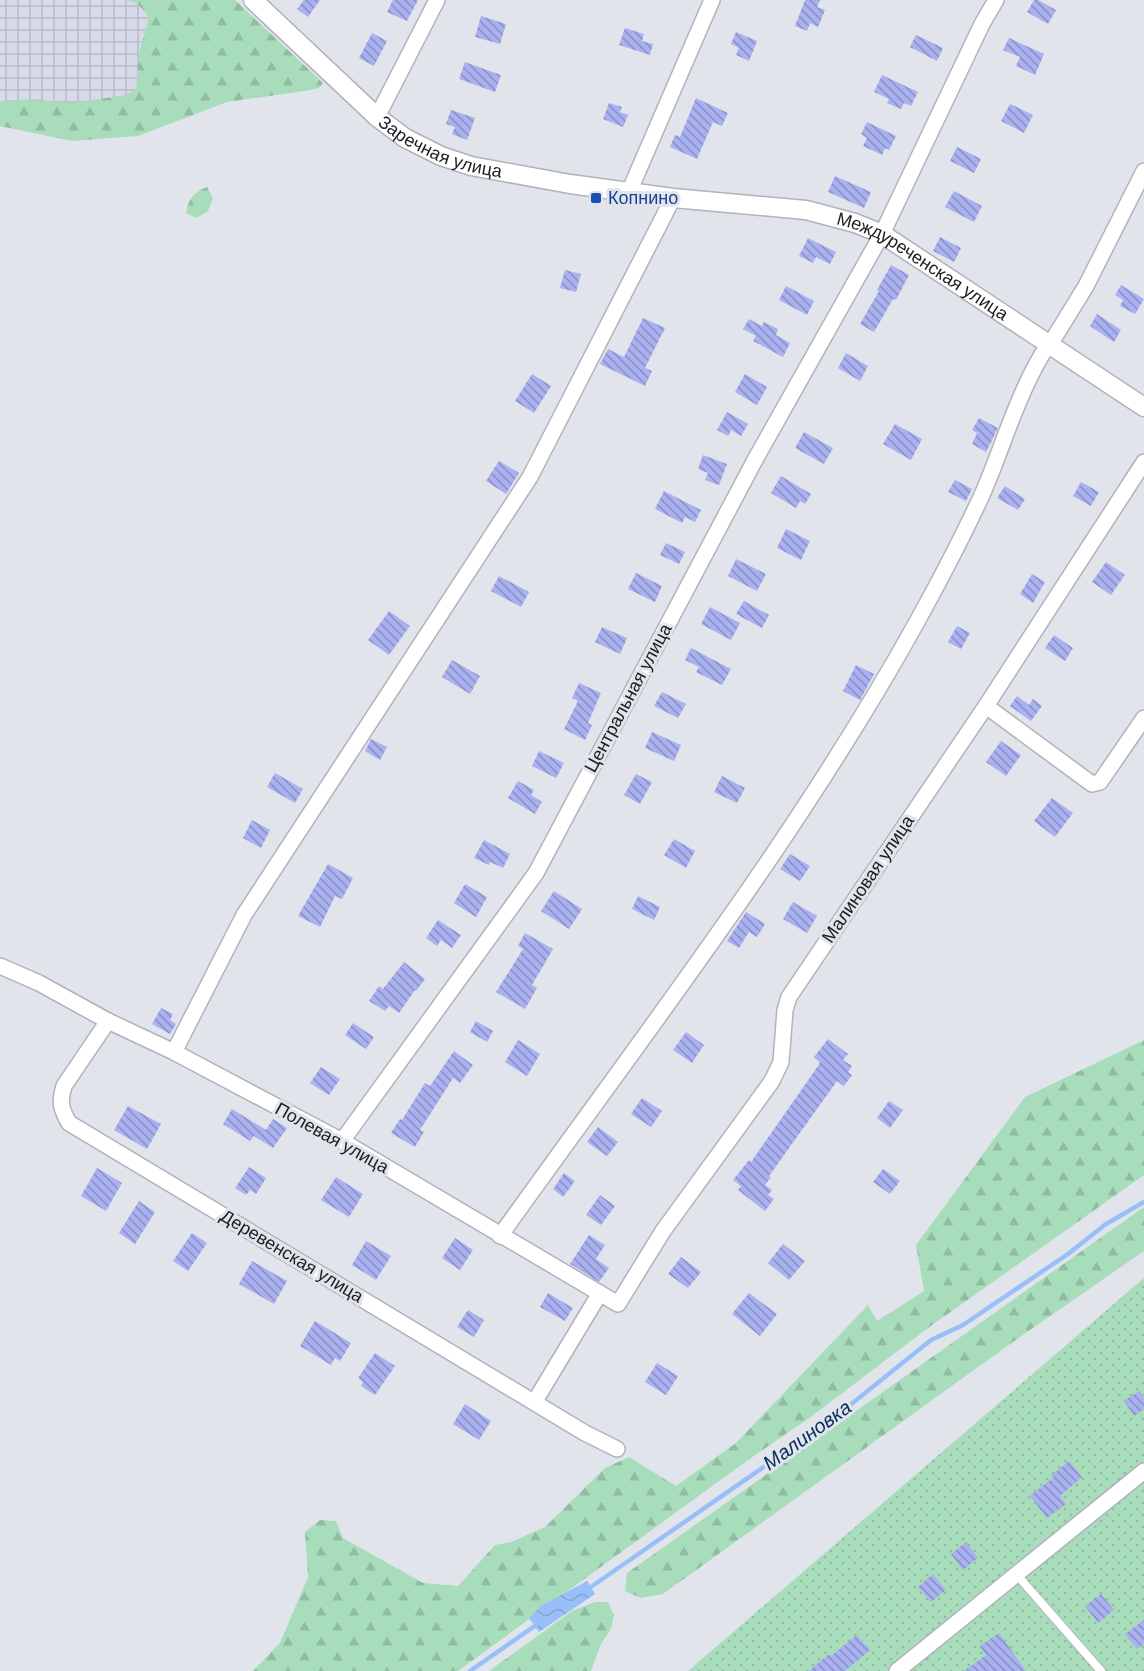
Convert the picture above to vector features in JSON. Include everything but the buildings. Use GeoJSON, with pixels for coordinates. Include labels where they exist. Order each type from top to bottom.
{"type":"FeatureCollection","features":[{"type":"Feature","properties":{"kind":"street","name":"Заречная улица"},"geometry":{"type":"LineString","coordinates":[[253,0],[377,117],[405,138],[441,156],[471,166],[570,184],[673,198]]}},
{"type":"Feature","properties":{"kind":"street"},"geometry":{"type":"LineString","coordinates":[[377,117],[437,0]]}},
{"type":"Feature","properties":{"kind":"street"},"geometry":{"type":"LineString","coordinates":[[629,192],[712,0]]}},
{"type":"Feature","properties":{"kind":"street","name":"Центральная улица"},"geometry":{"type":"LineString","coordinates":[[342,1142],[536,873],[756,458],[882,234],[982,24],[996,0]]}},
{"type":"Feature","properties":{"kind":"street"},"geometry":{"type":"LineString","coordinates":[[500,1236],[615,1074],[686,979],[842,749],[918,620],[981,497],[1023,389],[1047,345],[1054,338],[1086,286],[1144,171]]}},
{"type":"Feature","properties":{"kind":"street"},"geometry":{"type":"LineString","coordinates":[[174,1052],[244,915],[530,477],[673,198]]}},
{"type":"Feature","properties":{"kind":"street","name":"Междуреченская улица"},"geometry":{"type":"LineString","coordinates":[[673,198],[806,210],[855,223],[882,234],[1144,407]]}},
{"type":"Feature","properties":{"kind":"street","name":"Малиновая улица"},"geometry":{"type":"LineString","coordinates":[[618,1304],[663,1231],[772,1081],[781,1062],[785,1010],[789,997],[986,706],[1144,462]]}},
{"type":"Feature","properties":{"kind":"street"},"geometry":{"type":"LineString","coordinates":[[986,706],[1092,784],[1100,782],[1144,718]]}},
{"type":"Feature","properties":{"kind":"street","name":"Полевая улица"},"geometry":{"type":"LineString","coordinates":[[0,966],[39,983],[108,1021],[174,1052],[342,1142],[618,1304]]}},
{"type":"Feature","properties":{"kind":"street","name":"Деревенская улица"},"geometry":{"type":"LineString","coordinates":[[108,1021],[64,1086],[60,1098],[61,1109],[69,1123],[585,1433],[617,1449]]}},
{"type":"Feature","properties":{"kind":"street"},"geometry":{"type":"LineString","coordinates":[[535,1401],[600,1293]]}},
{"type":"Feature","properties":{"kind":"street"},"geometry":{"type":"LineString","coordinates":[[897,1671],[1144,1471]]}},
{"type":"Feature","properties":{"kind":"lane"},"geometry":{"type":"LineString","coordinates":[[1016,1574],[1101,1671]]}},
{"type":"Feature","properties":{"kind":"shaded area"},"geometry":{"type":"Polygon","coordinates":[[[0,0],[192,0],[151,130],[0,114],[0,0]]]}},
{"type":"Feature","properties":{"kind":"green space"},"geometry":{"type":"Polygon","coordinates":[[[127,0],[235,0],[323,83],[319,88],[311,90],[227,102],[138,136],[72,141],[0,126],[0,101],[30,99],[72,103],[126,95],[136,89],[139,54],[149,17],[138,4],[127,0]]]}},
{"type":"Feature","properties":{"kind":"green space"},"geometry":{"type":"Polygon","coordinates":[[[207,187],[213,198],[208,211],[196,218],[186,213],[192,197],[207,187]]]}},
{"type":"Feature","properties":{"kind":"green space"},"geometry":{"type":"Polygon","coordinates":[[[1144,1040],[1144,1175],[928,1328],[812,1416],[458,1671],[253,1671],[280,1643],[308,1577],[305,1532],[320,1520],[336,1521],[343,1538],[423,1583],[458,1586],[495,1545],[511,1542],[545,1527],[605,1468],[629,1457],[676,1486],[736,1443],[868,1305],[877,1321],[924,1291],[916,1245],[1025,1097],[1144,1040]]]}},
{"type":"Feature","properties":{"kind":"green space"},"geometry":{"type":"Polygon","coordinates":[[[1144,1207],[1144,1251],[1010,1344],[663,1594],[641,1598],[625,1591],[627,1573],[1144,1207]]]}},
{"type":"Feature","properties":{"kind":"green space"},"geometry":{"type":"Polygon","coordinates":[[[1144,1278],[1144,1671],[688,1671],[1144,1278]]]}},
{"type":"Feature","properties":{"kind":"green space"},"geometry":{"type":"Polygon","coordinates":[[[595,1602],[608,1602],[614,1615],[611,1629],[601,1644],[591,1671],[489,1671],[572,1611],[595,1602]]]}},
{"type":"Feature","properties":{"kind":"water"},"geometry":{"type":"Polygon","coordinates":[[[587,1581],[595,1594],[539,1632],[529,1618],[541,1606],[587,1581]]]}},
{"type":"Feature","properties":{"kind":"waterway","name":"Малиновка"},"geometry":{"type":"LineString","coordinates":[[588,1589],[834,1418],[931,1340],[963,1325],[1068,1254],[1106,1224],[1144,1202]]}},
{"type":"Feature","properties":{"kind":"waterway","name":"Малиновка"},"geometry":{"type":"LineString","coordinates":[[470,1671],[539,1623]]}},
{"type":"Feature","properties":{"kind":"place","name":"Копнино"},"geometry":{"type":"Point","coordinates":[596,198]}}]}
